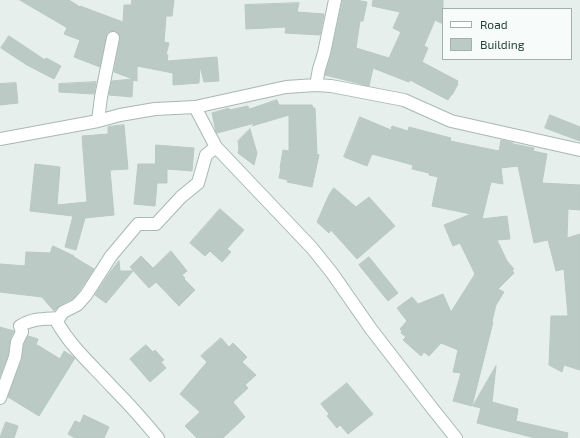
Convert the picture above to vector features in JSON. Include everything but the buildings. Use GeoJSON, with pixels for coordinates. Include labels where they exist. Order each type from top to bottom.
{"type":"FeatureCollection","features":[{"type":"Feature","properties":{"kind":"street"},"geometry":{"type":"LineString","coordinates":[[316,85],[335,0]]}},
{"type":"Feature","properties":{"kind":"street"},"geometry":{"type":"LineString","coordinates":[[98,121],[101,97],[113,38]]}},
{"type":"Feature","properties":{"kind":"street"},"geometry":{"type":"LineString","coordinates":[[0,139],[155,109],[195,107],[286,87],[316,85],[331,86],[404,100],[451,121],[580,150]]}},
{"type":"Feature","properties":{"kind":"street"},"geometry":{"type":"LineString","coordinates":[[195,107],[216,147],[312,248],[332,273],[380,341],[456,438]]}},
{"type":"Feature","properties":{"kind":"street"},"geometry":{"type":"LineString","coordinates":[[158,438],[78,350],[62,331],[58,322],[63,312],[77,304],[86,295],[111,256],[138,224],[156,224],[181,197],[198,183],[206,155],[216,147]]}},
{"type":"Feature","properties":{"kind":"street"},"geometry":{"type":"LineString","coordinates":[[0,398],[15,357],[17,342],[22,332],[20,326],[28,321],[59,318]]}}]}
